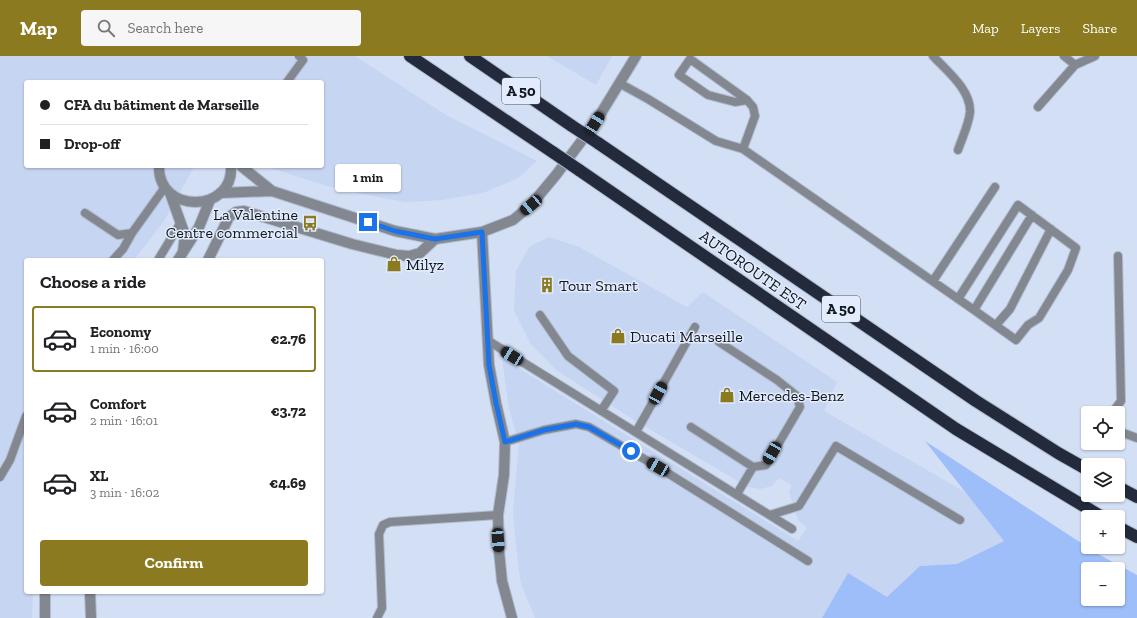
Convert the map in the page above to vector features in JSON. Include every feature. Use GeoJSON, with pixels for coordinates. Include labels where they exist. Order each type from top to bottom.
{"type":"FeatureCollection","features":[{"type":"Feature","properties":{"kind":"highway"},"geometry":{"type":"LineString","coordinates":[[404,56],[456,87]]}},
{"type":"Feature","properties":{"kind":"highway","name":"AUTOROUTE EST"},"geometry":{"type":"LineString","coordinates":[[410,56],[956,429],[1090,510]]}},
{"type":"Feature","properties":{"kind":"highway","name":"AUTOROUTE EST"},"geometry":{"type":"LineString","coordinates":[[470,56],[976,401],[1081,466]]}},
{"type":"Feature","properties":{"kind":"highway"},"geometry":{"type":"LineString","coordinates":[[1125,490],[1137,497]]}},
{"type":"Feature","properties":{"kind":"highway"},"geometry":{"type":"LineString","coordinates":[[1125,531],[1137,537]]}},
{"type":"Feature","properties":{"kind":"street"},"geometry":{"type":"LineString","coordinates":[[220,193],[272,191],[395,231],[435,239],[482,232],[513,220],[531,205],[556,175],[595,123],[636,56]]}},
{"type":"Feature","properties":{"kind":"street"},"geometry":{"type":"LineString","coordinates":[[159,168],[162,184],[179,199],[189,203],[200,203],[210,200],[220,193],[228,183],[232,168]]}},
{"type":"Feature","properties":{"kind":"street"},"geometry":{"type":"LineString","coordinates":[[243,168],[272,191]]}},
{"type":"Feature","properties":{"kind":"street"},"geometry":{"type":"LineString","coordinates":[[168,190],[185,235],[180,258]]}},
{"type":"Feature","properties":{"kind":"street"},"geometry":{"type":"LineString","coordinates":[[180,258],[199,227],[210,200]]}},
{"type":"Feature","properties":{"kind":"street"},"geometry":{"type":"LineString","coordinates":[[209,258],[229,217],[236,212],[244,211],[339,240],[397,255],[409,256],[420,253],[435,239]]}},
{"type":"Feature","properties":{"kind":"street"},"geometry":{"type":"LineString","coordinates":[[482,232],[490,373],[505,442],[504,475],[498,515],[498,530],[502,581],[512,618]]}},
{"type":"Feature","properties":{"kind":"street"},"geometry":{"type":"LineString","coordinates":[[45,618],[46,594]]}},
{"type":"Feature","properties":{"kind":"street"},"geometry":{"type":"LineString","coordinates":[[90,594],[91,618]]}},
{"type":"Feature","properties":{"kind":"lane"},"geometry":{"type":"LineString","coordinates":[[288,80],[303,60],[298,56]]}},
{"type":"Feature","properties":{"kind":"lane"},"geometry":{"type":"LineString","coordinates":[[933,56],[964,90],[969,102],[970,112],[958,150]]}},
{"type":"Feature","properties":{"kind":"lane"},"geometry":{"type":"LineString","coordinates":[[1064,56],[1075,65]]}},
{"type":"Feature","properties":{"kind":"lane"},"geometry":{"type":"LineString","coordinates":[[1038,107],[1075,65],[1094,56]]}},
{"type":"Feature","properties":{"kind":"lane"},"geometry":{"type":"LineString","coordinates":[[743,149],[755,116],[753,107],[748,100],[690,59],[679,75],[708,95],[735,102],[748,100]]}},
{"type":"Feature","properties":{"kind":"lane"},"geometry":{"type":"LineString","coordinates":[[620,83],[716,140],[743,149],[1016,340],[1028,325],[1039,318],[1068,270],[1076,248],[1018,205],[958,299]]}},
{"type":"Feature","properties":{"kind":"lane"},"geometry":{"type":"LineString","coordinates":[[933,281],[996,187]]}},
{"type":"Feature","properties":{"kind":"lane"},"geometry":{"type":"LineString","coordinates":[[115,258],[123,249],[132,233],[168,190]]}},
{"type":"Feature","properties":{"kind":"lane"},"geometry":{"type":"LineString","coordinates":[[85,213],[118,235],[132,233]]}},
{"type":"Feature","properties":{"kind":"lane"},"geometry":{"type":"LineString","coordinates":[[974,310],[1032,215]]}},
{"type":"Feature","properties":{"kind":"lane"},"geometry":{"type":"LineString","coordinates":[[159,258],[181,222]]}},
{"type":"Feature","properties":{"kind":"lane"},"geometry":{"type":"LineString","coordinates":[[996,325],[1010,309],[1050,229]]}},
{"type":"Feature","properties":{"kind":"lane"},"geometry":{"type":"LineString","coordinates":[[1117,406],[1121,401],[1118,256]]}},
{"type":"Feature","properties":{"kind":"lane"},"geometry":{"type":"LineString","coordinates":[[540,315],[568,356],[614,391],[601,411]]}},
{"type":"Feature","properties":{"kind":"lane"},"geometry":{"type":"LineString","coordinates":[[636,432],[695,327]]}},
{"type":"Feature","properties":{"kind":"lane"},"geometry":{"type":"LineString","coordinates":[[487,340],[792,529]]}},
{"type":"Feature","properties":{"kind":"lane"},"geometry":{"type":"LineString","coordinates":[[691,427],[753,467],[766,465],[800,407],[797,396],[777,380],[719,342]]}},
{"type":"Feature","properties":{"kind":"lane"},"geometry":{"type":"LineString","coordinates":[[0,477],[10,460],[24,422]]}},
{"type":"Feature","properties":{"kind":"lane"},"geometry":{"type":"LineString","coordinates":[[505,442],[544,430],[576,424],[589,427],[658,467],[808,561]]}},
{"type":"Feature","properties":{"kind":"lane"},"geometry":{"type":"LineString","coordinates":[[1125,434],[1137,438]]}},
{"type":"Feature","properties":{"kind":"lane"},"geometry":{"type":"LineString","coordinates":[[770,515],[799,506],[836,446],[960,520]]}},
{"type":"Feature","properties":{"kind":"lane"},"geometry":{"type":"LineString","coordinates":[[737,494],[753,467]]}},
{"type":"Feature","properties":{"kind":"lane"},"geometry":{"type":"LineString","coordinates":[[377,618],[382,608],[379,534],[383,526],[390,522],[498,515]]}},
{"type":"Feature","properties":{"kind":"shaded area"},"geometry":{"type":"Polygon","coordinates":[[[0,56],[355,56],[446,115],[537,161],[518,178],[483,193],[442,200],[405,202],[327,186],[271,168],[324,168],[324,80],[24,80],[24,168],[193,168],[164,221],[136,258],[24,258],[24,594],[33,594],[32,618],[0,618],[0,56]]]}},
{"type":"Feature","properties":{"kind":"shaded area"},"geometry":{"type":"Polygon","coordinates":[[[547,56],[612,56],[596,85],[547,56]]]}},
{"type":"Feature","properties":{"kind":"shaded area"},"geometry":{"type":"Polygon","coordinates":[[[549,237],[579,247],[687,307],[703,292],[837,382],[824,411],[967,493],[1004,541],[957,564],[920,566],[921,618],[535,618],[521,584],[517,554],[513,513],[519,444],[509,409],[502,358],[798,541],[807,528],[798,520],[789,492],[792,485],[779,478],[772,486],[760,489],[748,487],[634,420],[556,370],[530,343],[514,311],[516,271],[529,247],[549,237]]]}},
{"type":"Feature","properties":{"kind":"shaded area"},"geometry":{"type":"Polygon","coordinates":[[[925,441],[1081,543],[1081,554],[1098,554],[1113,562],[1081,562],[1081,606],[1125,606],[1125,569],[1137,575],[1137,618],[822,618],[848,573],[887,597],[920,566],[957,564],[1004,541],[925,441]]]}},
{"type":"Feature","properties":{"kind":"place","name":"La Valentine Centre commercial"},"geometry":{"type":"Point","coordinates":[310,223]}},
{"type":"Feature","properties":{"kind":"place","name":"Milyz"},"geometry":{"type":"Point","coordinates":[394,264]}},
{"type":"Feature","properties":{"kind":"place","name":"Tour Smart"},"geometry":{"type":"Point","coordinates":[547,285]}},
{"type":"Feature","properties":{"kind":"place","name":"Ducati Marseille"},"geometry":{"type":"Point","coordinates":[618,336]}},
{"type":"Feature","properties":{"kind":"place","name":"Mercedes-Benz"},"geometry":{"type":"Point","coordinates":[727,395]}},
{"type":"Feature","properties":{"kind":"route"},"geometry":{"type":"LineString","coordinates":[[368,222],[395,231],[435,239],[482,232],[489,365],[505,442],[544,430],[576,424],[589,427],[631,451]]}}]}
